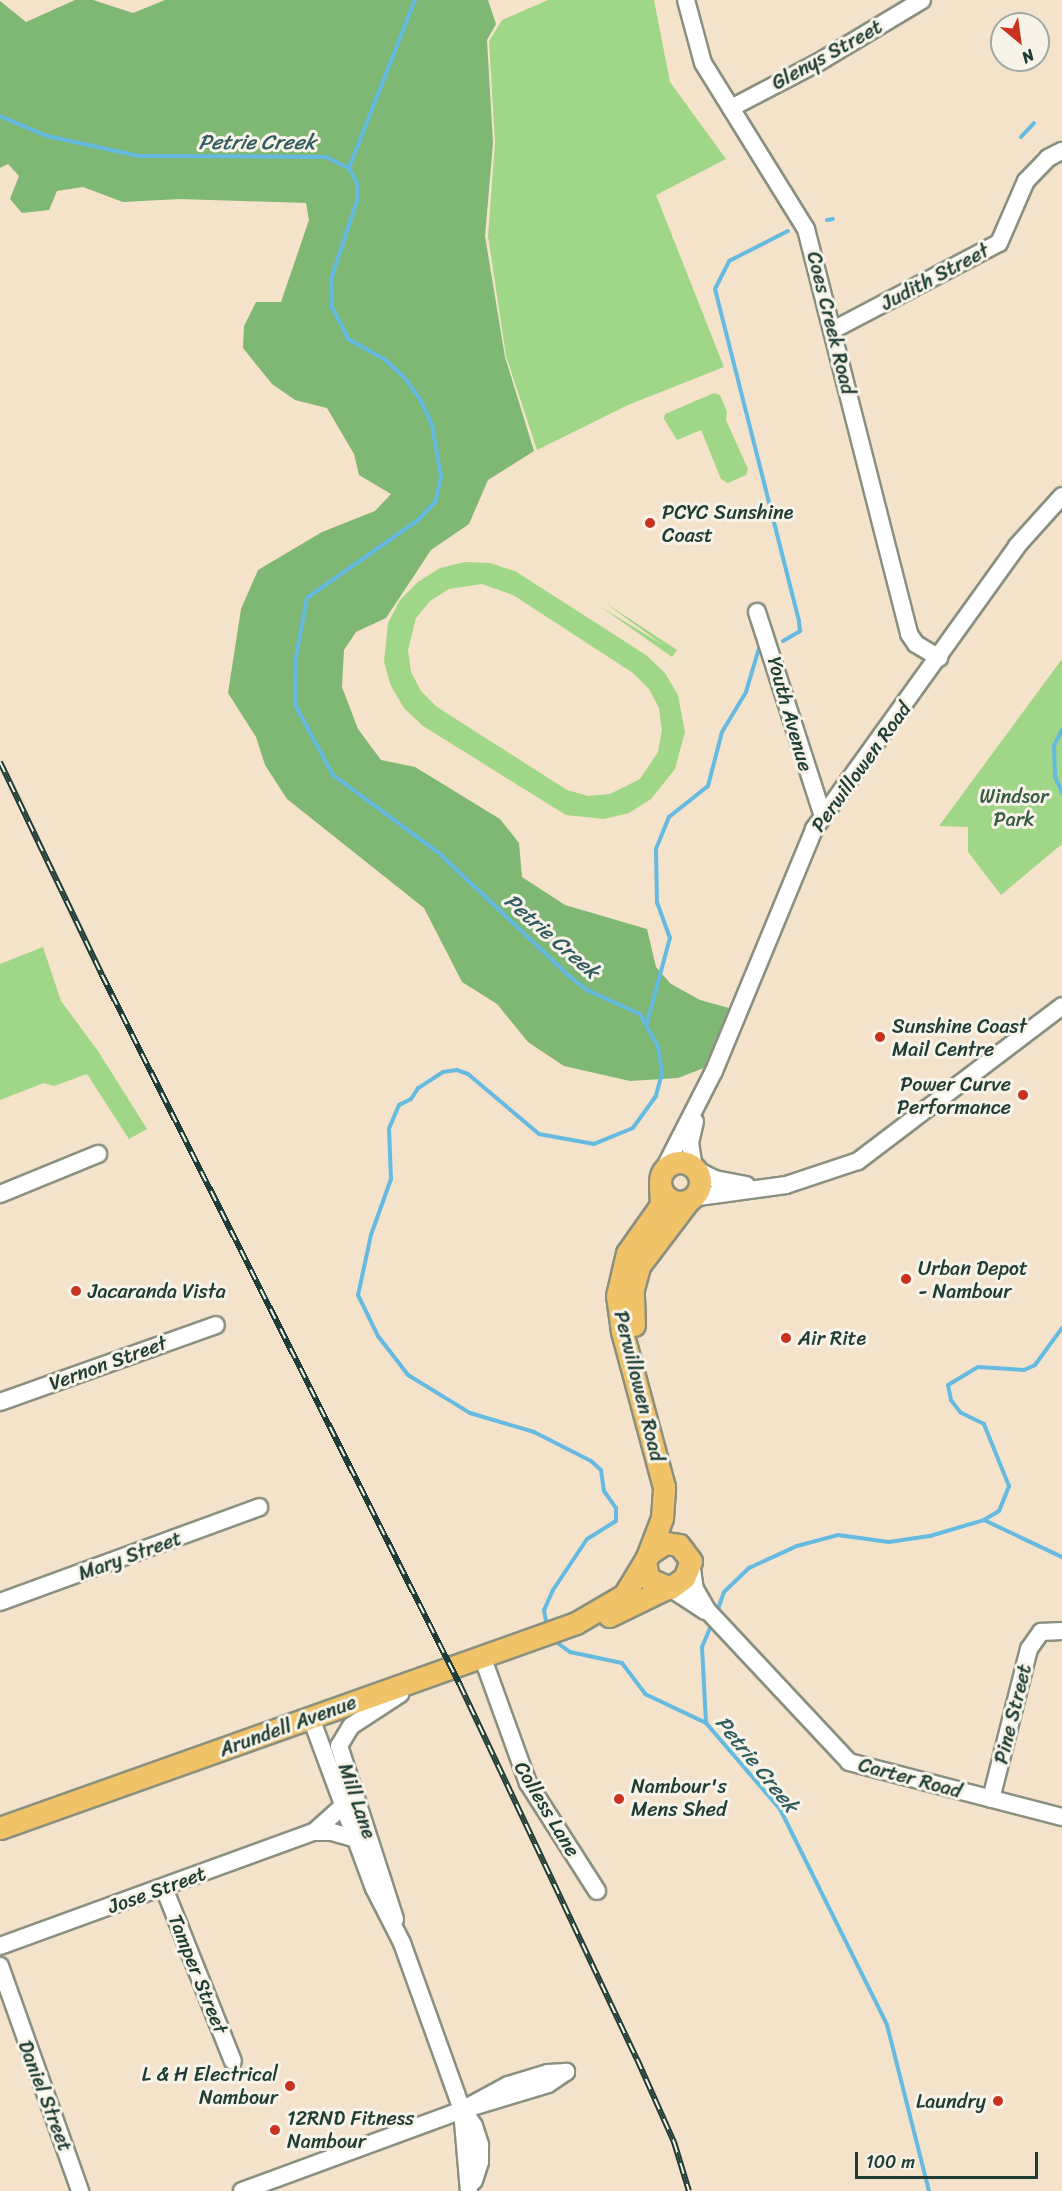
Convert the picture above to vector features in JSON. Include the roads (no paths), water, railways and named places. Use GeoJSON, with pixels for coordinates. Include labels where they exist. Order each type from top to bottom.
{"type":"FeatureCollection","features":[{"type":"Feature","properties":{"kind":"main road"},"geometry":{"type":"LineString","coordinates":[[677,1162],[694,1168],[699,1186],[690,1199],[670,1200],[661,1180],[677,1162]]}},
{"type":"Feature","properties":{"kind":"main road","name":"Perwillowen Road"},"geometry":{"type":"LineString","coordinates":[[646,1559],[662,1518],[664,1487],[622,1331],[617,1296],[627,1253],[661,1205],[661,1180]]}},
{"type":"Feature","properties":{"kind":"main road","name":"Perwillowen Road"},"geometry":{"type":"LineString","coordinates":[[689,1557],[676,1527],[676,1480],[631,1309],[633,1284],[644,1257],[690,1199]]}},
{"type":"Feature","properties":{"kind":"main road"},"geometry":{"type":"LineString","coordinates":[[665,1543],[679,1545],[689,1557],[684,1578],[668,1588],[648,1578],[646,1559],[665,1543]]}},
{"type":"Feature","properties":{"kind":"main road","name":"Arundell Avenue"},"geometry":{"type":"LineString","coordinates":[[584,1620],[624,1595],[646,1559]]}},
{"type":"Feature","properties":{"kind":"main road","name":"Arundell Avenue"},"geometry":{"type":"LineString","coordinates":[[0,1828],[426,1675],[584,1620],[613,1614],[668,1588]]}},
{"type":"Feature","properties":{"kind":"street","name":"Coes Creek Road"},"geometry":{"type":"LineString","coordinates":[[686,0],[699,54],[801,217],[833,330],[909,634],[916,644],[939,658]]}},
{"type":"Feature","properties":{"kind":"street","name":"Glenys Street"},"geometry":{"type":"LineString","coordinates":[[731,108],[819,62],[922,0]]}},
{"type":"Feature","properties":{"kind":"street","name":"Judith Street"},"geometry":{"type":"LineString","coordinates":[[833,330],[999,243],[1026,181],[1048,158],[1062,151]]}},
{"type":"Feature","properties":{"kind":"street","name":"Perwillowen Road"},"geometry":{"type":"LineString","coordinates":[[694,1168],[691,1136],[714,1071],[803,851],[823,816],[939,658],[1017,546],[1062,496]]}},
{"type":"Feature","properties":{"kind":"street","name":"Youth Avenue"},"geometry":{"type":"LineString","coordinates":[[757,612],[823,816]]}},
{"type":"Feature","properties":{"kind":"street"},"geometry":{"type":"LineString","coordinates":[[690,1199],[765,1188],[830,1173],[870,1154],[1062,1006]]}},
{"type":"Feature","properties":{"kind":"street","name":"Perwillowen Road"},"geometry":{"type":"LineString","coordinates":[[661,1180],[714,1071]]}},
{"type":"Feature","properties":{"kind":"street"},"geometry":{"type":"LineString","coordinates":[[0,1194],[98,1154]]}},
{"type":"Feature","properties":{"kind":"street"},"geometry":{"type":"LineString","coordinates":[[694,1168],[721,1181],[765,1188]]}},
{"type":"Feature","properties":{"kind":"street","name":"Vernon Street"},"geometry":{"type":"LineString","coordinates":[[0,1402],[216,1325]]}},
{"type":"Feature","properties":{"kind":"street","name":"Mary Street"},"geometry":{"type":"LineString","coordinates":[[0,1602],[259,1508]]}},
{"type":"Feature","properties":{"kind":"street","name":"Carter Road"},"geometry":{"type":"LineString","coordinates":[[689,1557],[695,1589],[705,1609],[849,1762],[1062,1817]]}},
{"type":"Feature","properties":{"kind":"street","name":"Carter Road"},"geometry":{"type":"LineString","coordinates":[[668,1588],[705,1609]]}},
{"type":"Feature","properties":{"kind":"street","name":"Pine Street"},"geometry":{"type":"LineString","coordinates":[[991,1799],[1029,1650],[1041,1632],[1062,1631]]}},
{"type":"Feature","properties":{"kind":"street","name":"Colless Lane"},"geometry":{"type":"LineString","coordinates":[[482,1656],[528,1783],[597,1891]]}},
{"type":"Feature","properties":{"kind":"street","name":"Mill Lane"},"geometry":{"type":"LineString","coordinates":[[426,1675],[366,1713],[347,1729],[339,1743],[343,1766],[391,1898],[397,1932],[462,2110],[470,2191]]}},
{"type":"Feature","properties":{"kind":"street","name":"Mill Lane"},"geometry":{"type":"LineString","coordinates":[[311,1718],[383,1908],[397,1932]]}},
{"type":"Feature","properties":{"kind":"street","name":"Jose Street"},"geometry":{"type":"LineString","coordinates":[[314,1832],[343,1806]]}},
{"type":"Feature","properties":{"kind":"street","name":"Jose Street"},"geometry":{"type":"LineString","coordinates":[[0,1946],[314,1832],[332,1832],[356,1839]]}},
{"type":"Feature","properties":{"kind":"street","name":"Tamper Street"},"geometry":{"type":"LineString","coordinates":[[164,1888],[233,2061]]}},
{"type":"Feature","properties":{"kind":"street","name":"Daniel Street"},"geometry":{"type":"LineString","coordinates":[[0,1966],[80,2191]]}},
{"type":"Feature","properties":{"kind":"street"},"geometry":{"type":"LineString","coordinates":[[242,2191],[462,2110],[508,2085],[548,2073],[571,2070]]}},
{"type":"Feature","properties":{"kind":"waterway"},"geometry":{"type":"LineString","coordinates":[[349,168],[415,0]]}},
{"type":"Feature","properties":{"kind":"waterway","name":"Petrie Creek"},"geometry":{"type":"LineString","coordinates":[[0,116],[47,136],[139,156],[326,157],[349,168],[357,183],[357,201],[331,279],[332,307],[348,339],[384,359],[404,377],[420,399],[432,425],[441,477],[435,502],[418,520],[307,598],[296,657],[295,705],[333,775],[440,854],[569,976],[587,990],[640,1014],[658,1047],[662,1073],[656,1096],[633,1128],[594,1144],[539,1134],[468,1074],[457,1070],[443,1072],[418,1088],[411,1099],[399,1105],[389,1129],[391,1179],[371,1235],[358,1295],[378,1336],[408,1375],[470,1413],[534,1432],[591,1461],[601,1470],[604,1491],[616,1508],[616,1521],[587,1539],[553,1590],[544,1610],[547,1627]]}},
{"type":"Feature","properties":{"kind":"waterway"},"geometry":{"type":"LineString","coordinates":[[1021,137],[1034,123]]}},
{"type":"Feature","properties":{"kind":"waterway"},"geometry":{"type":"LineString","coordinates":[[827,220],[833,219]]}},
{"type":"Feature","properties":{"kind":"waterway"},"geometry":{"type":"LineString","coordinates":[[783,641],[800,631],[799,621],[715,289],[729,261],[788,231]]}},
{"type":"Feature","properties":{"kind":"waterway"},"geometry":{"type":"LineString","coordinates":[[647,1023],[670,938],[657,903],[656,849],[669,817],[708,786],[722,732],[746,692],[759,648]]}},
{"type":"Feature","properties":{"kind":"waterway"},"geometry":{"type":"LineString","coordinates":[[1062,730],[1054,746],[1055,777],[1062,792]]}},
{"type":"Feature","properties":{"kind":"waterway"},"geometry":{"type":"LineString","coordinates":[[984,1520],[999,1511],[1009,1486],[984,1424],[961,1413],[951,1400],[948,1385],[978,1367],[1024,1370],[1035,1365],[1062,1328]]}},
{"type":"Feature","properties":{"kind":"waterway"},"geometry":{"type":"LineString","coordinates":[[717,1612],[724,1592],[749,1568],[797,1546],[838,1535],[889,1542],[930,1536],[984,1520],[1062,1557]]}},
{"type":"Feature","properties":{"kind":"waterway"},"geometry":{"type":"LineString","coordinates":[[706,1723],[702,1647],[713,1621]]}},
{"type":"Feature","properties":{"kind":"waterway","name":"Petrie Creek"},"geometry":{"type":"LineString","coordinates":[[552,1639],[570,1652],[622,1663],[645,1694],[706,1723],[780,1809],[887,2025],[929,2191]]}},
{"type":"Feature","properties":{"kind":"railway"},"geometry":{"type":"LineString","coordinates":[[0,762],[102,975],[460,1685],[637,2059],[674,2142],[689,2191]]}},
{"type":"Feature","properties":{"kind":"place","name":"PCYC Sunshine Coast"},"geometry":{"type":"Point","coordinates":[650,523]}},
{"type":"Feature","properties":{"kind":"place","name":"Sunshine Coast Mail Centre"},"geometry":{"type":"Point","coordinates":[880,1037]}},
{"type":"Feature","properties":{"kind":"place","name":"Power Curve Performance"},"geometry":{"type":"Point","coordinates":[1023,1095]}},
{"type":"Feature","properties":{"kind":"place","name":"Urban Depot - Nambour"},"geometry":{"type":"Point","coordinates":[906,1279]}},
{"type":"Feature","properties":{"kind":"place","name":"Jacaranda Vista"},"geometry":{"type":"Point","coordinates":[76,1291]}},
{"type":"Feature","properties":{"kind":"place","name":"Air Rite"},"geometry":{"type":"Point","coordinates":[786,1338]}},
{"type":"Feature","properties":{"kind":"place","name":"Nambour's Mens Shed"},"geometry":{"type":"Point","coordinates":[619,1799]}},
{"type":"Feature","properties":{"kind":"place","name":"L & H Electrical Nambour"},"geometry":{"type":"Point","coordinates":[290,2086]}},
{"type":"Feature","properties":{"kind":"place","name":"Laundry"},"geometry":{"type":"Point","coordinates":[998,2101]}},
{"type":"Feature","properties":{"kind":"place","name":"12RND Fitness Nambour"},"geometry":{"type":"Point","coordinates":[275,2130]}},
{"type":"Feature","properties":{"kind":"park label","name":"Windsor Park"},"geometry":{"type":"Point","coordinates":[1014,808]}}]}
